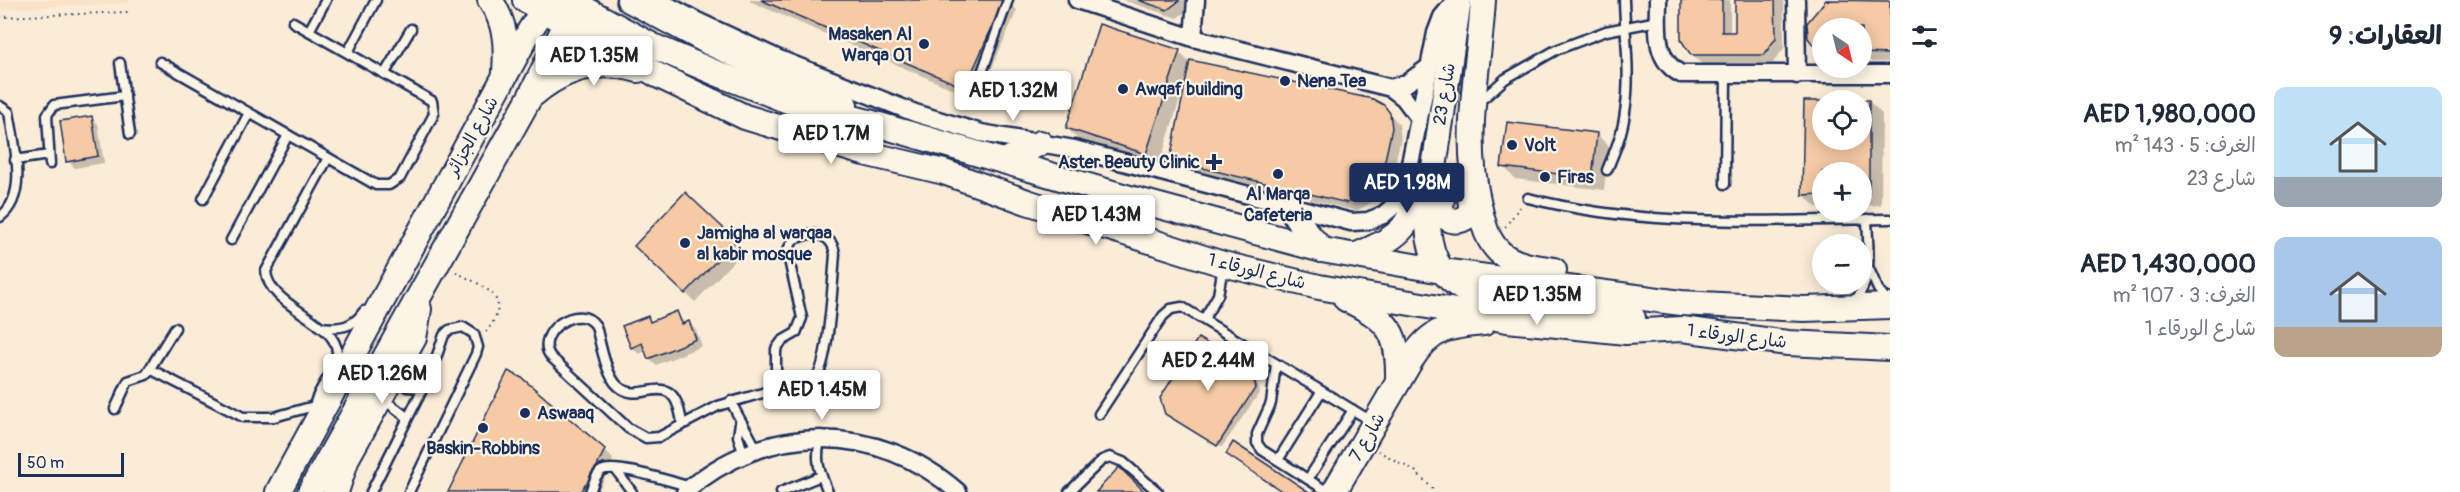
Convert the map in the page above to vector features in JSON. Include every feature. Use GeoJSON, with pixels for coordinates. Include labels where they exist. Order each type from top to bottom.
{"type":"FeatureCollection","features":[{"type":"Feature","properties":{"kind":"street"},"geometry":{"type":"LineString","coordinates":[[490,0],[504,29],[507,53],[504,77]]}},
{"type":"Feature","properties":{"kind":"street"},"geometry":{"type":"LineString","coordinates":[[629,0],[740,58],[910,134]]}},
{"type":"Feature","properties":{"kind":"street"},"geometry":{"type":"LineString","coordinates":[[658,0],[779,59],[869,95],[981,133],[1074,149],[1351,222],[1368,221],[1383,215],[1396,204],[1405,189],[1438,24],[1447,10],[1458,0]]}},
{"type":"Feature","properties":{"kind":"street"},"geometry":{"type":"LineString","coordinates":[[1077,0],[1193,38],[1391,88],[1404,98],[1419,118]]}},
{"type":"Feature","properties":{"kind":"street"},"geometry":{"type":"LineString","coordinates":[[1193,38],[1196,0]]}},
{"type":"Feature","properties":{"kind":"street","name":"شارع 23"},"geometry":{"type":"LineString","coordinates":[[1458,0],[1436,146],[1428,221],[1431,245],[1442,271],[1454,284],[1475,296],[1626,316],[1668,330]]}},
{"type":"Feature","properties":{"kind":"street","name":"شارع 23"},"geometry":{"type":"LineString","coordinates":[[1483,0],[1470,147],[1474,187],[1489,239],[1502,254],[1520,264],[1632,284],[1681,303]]}},
{"type":"Feature","properties":{"kind":"street"},"geometry":{"type":"LineString","coordinates":[[1658,0],[1661,54],[1669,67],[1689,76],[1890,74]]}},
{"type":"Feature","properties":{"kind":"street"},"geometry":{"type":"LineString","coordinates":[[1796,0],[1797,75]]}},
{"type":"Feature","properties":{"kind":"street","name":"شارع الجزائر"},"geometry":{"type":"LineString","coordinates":[[278,492],[315,414],[376,298],[504,77],[534,5],[555,3],[568,8],[530,97],[310,492]]}},
{"type":"Feature","properties":{"kind":"street","name":"شارع الورقاء 1"},"geometry":{"type":"LineString","coordinates":[[568,8],[583,7],[653,46],[716,73],[800,104],[1137,200],[1322,249],[1442,271],[1681,303],[1804,309],[1890,305]]}},
{"type":"Feature","properties":{"kind":"street","name":"شارع الورقاء 1"},"geometry":{"type":"LineString","coordinates":[[568,8],[657,75],[745,117],[864,153],[944,172],[1027,202],[1223,264],[1319,286],[1507,320],[1626,332],[1698,330],[1788,343],[1890,348]]}},
{"type":"Feature","properties":{"kind":"street"},"geometry":{"type":"LineString","coordinates":[[1452,46],[1450,135],[1441,206],[1447,218],[1455,221],[1467,216],[1471,208],[1464,165],[1465,143],[1472,109]]}},
{"type":"Feature","properties":{"kind":"street"},"geometry":{"type":"LineString","coordinates":[[530,97],[560,76],[594,65],[623,66],[657,75]]}},
{"type":"Feature","properties":{"kind":"street"},"geometry":{"type":"LineString","coordinates":[[1391,88],[1413,79],[1429,67]]}},
{"type":"Feature","properties":{"kind":"street"},"geometry":{"type":"LineString","coordinates":[[1005,161],[1040,143]]}},
{"type":"Feature","properties":{"kind":"street"},"geometry":{"type":"LineString","coordinates":[[1357,255],[1386,243],[1406,225],[1414,210],[1424,173],[1436,146]]}},
{"type":"Feature","properties":{"kind":"street"},"geometry":{"type":"LineString","coordinates":[[1290,207],[1306,232],[1322,249]]}},
{"type":"Feature","properties":{"kind":"street"},"geometry":{"type":"LineString","coordinates":[[1319,286],[1367,309],[1383,320],[1396,346],[1398,382]]}},
{"type":"Feature","properties":{"kind":"street"},"geometry":{"type":"LineString","coordinates":[[336,492],[347,458],[414,338],[418,318],[417,298]]}},
{"type":"Feature","properties":{"kind":"street","name":"شارع 7"},"geometry":{"type":"LineString","coordinates":[[1334,492],[1416,352],[1436,333],[1462,324],[1507,320]]}},
{"type":"Feature","properties":{"kind":"street"},"geometry":{"type":"LineString","coordinates":[[692,490],[718,469],[751,454],[793,441],[821,438],[865,443],[900,454],[932,471],[958,492]]}},
{"type":"Feature","properties":{"kind":"lane"},"geometry":{"type":"LineString","coordinates":[[309,31],[326,0]]}},
{"type":"Feature","properties":{"kind":"lane"},"geometry":{"type":"LineString","coordinates":[[348,52],[376,0]]}},
{"type":"Feature","properties":{"kind":"lane"},"geometry":{"type":"LineString","coordinates":[[980,78],[1008,0]]}},
{"type":"Feature","properties":{"kind":"lane"},"geometry":{"type":"LineString","coordinates":[[1607,170],[1618,143],[1627,94],[1624,0]]}},
{"type":"Feature","properties":{"kind":"lane"},"geometry":{"type":"LineString","coordinates":[[1472,109],[1505,79],[1556,50],[1625,26],[1658,21]]}},
{"type":"Feature","properties":{"kind":"lane"},"geometry":{"type":"LineString","coordinates":[[160,62],[380,186],[393,184],[400,178],[435,110],[429,97],[293,22]]}},
{"type":"Feature","properties":{"kind":"lane"},"geometry":{"type":"LineString","coordinates":[[385,73],[411,29]]}},
{"type":"Feature","properties":{"kind":"lane"},"geometry":{"type":"LineString","coordinates":[[120,63],[130,134]]}},
{"type":"Feature","properties":{"kind":"lane"},"geometry":{"type":"LineString","coordinates":[[1725,184],[1726,75]]}},
{"type":"Feature","properties":{"kind":"lane"},"geometry":{"type":"LineString","coordinates":[[15,159],[50,160],[46,115],[54,105],[125,96]]}},
{"type":"Feature","properties":{"kind":"lane"},"geometry":{"type":"LineString","coordinates":[[0,106],[9,112],[17,193],[13,203],[0,218]]}},
{"type":"Feature","properties":{"kind":"lane"},"geometry":{"type":"LineString","coordinates":[[203,199],[249,113]]}},
{"type":"Feature","properties":{"kind":"lane"},"geometry":{"type":"LineString","coordinates":[[231,240],[288,135]]}},
{"type":"Feature","properties":{"kind":"lane"},"geometry":{"type":"LineString","coordinates":[[150,369],[243,417],[315,414],[316,397],[336,360],[334,342],[320,327],[284,299],[270,283],[266,271],[328,158]]}},
{"type":"Feature","properties":{"kind":"lane"},"geometry":{"type":"LineString","coordinates":[[1528,198],[1586,211],[1646,219],[1812,220]]}},
{"type":"Feature","properties":{"kind":"lane"},"geometry":{"type":"LineString","coordinates":[[1872,219],[1890,219]]}},
{"type":"Feature","properties":{"kind":"lane"},"geometry":{"type":"LineString","coordinates":[[682,423],[680,406],[668,392],[657,389],[634,393],[623,390],[614,382],[596,326],[590,319],[578,315],[567,320],[547,338],[545,346],[551,357],[634,433],[653,438],[731,401],[810,381],[822,368],[835,254],[829,240],[820,235],[799,236],[788,247],[787,256],[802,318],[796,333],[782,341],[776,349],[776,388]]}},
{"type":"Feature","properties":{"kind":"lane"},"geometry":{"type":"LineString","coordinates":[[1204,319],[1218,295],[1223,264]]}},
{"type":"Feature","properties":{"kind":"lane"},"geometry":{"type":"LineString","coordinates":[[1872,276],[1878,289],[1890,305]]}},
{"type":"Feature","properties":{"kind":"lane"},"geometry":{"type":"LineString","coordinates":[[1849,308],[1859,294]]}},
{"type":"Feature","properties":{"kind":"lane"},"geometry":{"type":"LineString","coordinates":[[320,327],[348,326],[360,318],[376,298]]}},
{"type":"Feature","properties":{"kind":"lane"},"geometry":{"type":"LineString","coordinates":[[1099,414],[1166,312],[1182,307],[1353,410],[1370,433]]}},
{"type":"Feature","properties":{"kind":"lane"},"geometry":{"type":"LineString","coordinates":[[371,492],[436,361],[444,335],[449,330],[463,327],[469,329],[477,340],[476,354],[409,492]]}},
{"type":"Feature","properties":{"kind":"lane"},"geometry":{"type":"LineString","coordinates":[[115,409],[128,381],[143,377],[150,369],[174,328]]}},
{"type":"Feature","properties":{"kind":"lane"},"geometry":{"type":"LineString","coordinates":[[1276,364],[1271,403],[1257,439],[1262,450],[1328,492]]}},
{"type":"Feature","properties":{"kind":"lane"},"geometry":{"type":"LineString","coordinates":[[394,375],[407,387],[422,388]]}},
{"type":"Feature","properties":{"kind":"lane"},"geometry":{"type":"LineString","coordinates":[[1278,460],[1321,392]]}},
{"type":"Feature","properties":{"kind":"lane"},"geometry":{"type":"LineString","coordinates":[[731,401],[740,423],[750,435],[751,454]]}},
{"type":"Feature","properties":{"kind":"lane"},"geometry":{"type":"LineString","coordinates":[[379,402],[391,405],[407,417]]}},
{"type":"Feature","properties":{"kind":"lane"},"geometry":{"type":"LineString","coordinates":[[1308,479],[1353,410]]}},
{"type":"Feature","properties":{"kind":"lane"},"geometry":{"type":"LineString","coordinates":[[740,423],[738,436],[751,454]]}},
{"type":"Feature","properties":{"kind":"lane"},"geometry":{"type":"LineString","coordinates":[[821,438],[817,457],[821,476],[828,492]]}},
{"type":"Feature","properties":{"kind":"lane"},"geometry":{"type":"LineString","coordinates":[[1069,492],[1102,460],[1110,457],[1123,462],[1158,492]]}},
{"type":"Feature","properties":{"kind":"lane"},"geometry":{"type":"LineString","coordinates":[[590,492],[600,472],[608,468],[649,475],[692,490]]}},
{"type":"Feature","properties":{"kind":"lane"},"geometry":{"type":"LineString","coordinates":[[616,470],[632,492]]}},
{"type":"Feature","properties":{"kind":"lane"},"geometry":{"type":"LineString","coordinates":[[781,492],[821,476]]}},
{"type":"Feature","properties":{"kind":"path"},"geometry":{"type":"LineString","coordinates":[[0,18],[128,12]]}},
{"type":"Feature","properties":{"kind":"path"},"geometry":{"type":"LineString","coordinates":[[1489,239],[1505,227],[1528,198]]}},
{"type":"Feature","properties":{"kind":"path"},"geometry":{"type":"LineString","coordinates":[[437,261],[492,292],[498,300],[499,311],[495,321],[477,340]]}},
{"type":"Feature","properties":{"kind":"path"},"geometry":{"type":"LineString","coordinates":[[1370,433],[1436,492]]}},
{"type":"Feature","properties":{"kind":"shaded area"},"geometry":{"type":"Polygon","coordinates":[[[0,0],[129,0],[128,3],[0,9],[0,0]]]}},
{"type":"Feature","properties":{"kind":"building","name":"Masaken Al Warqa 01"},"geometry":{"type":"Polygon","coordinates":[[[761,0],[1004,0],[965,88],[761,0]]]}},
{"type":"Feature","properties":{"kind":"building"},"geometry":{"type":"Polygon","coordinates":[[[1138,0],[1179,0],[1179,1],[1167,10],[1138,0]]]}},
{"type":"Feature","properties":{"kind":"building"},"geometry":{"type":"Polygon","coordinates":[[[1681,0],[1722,0],[1722,32],[1735,32],[1735,0],[1775,0],[1776,38],[1764,55],[1691,55],[1681,40],[1681,0]]]}},
{"type":"Feature","properties":{"kind":"building"},"geometry":{"type":"Polygon","coordinates":[[[1826,0],[1890,1],[1890,54],[1872,53],[1872,18],[1812,18],[1812,43],[1808,38],[1807,23],[1826,0]]]}},
{"type":"Feature","properties":{"kind":"building","name":"Awqaf building"},"geometry":{"type":"Polygon","coordinates":[[[1099,24],[1180,50],[1146,154],[1066,128],[1099,24]]]}},
{"type":"Feature","properties":{"kind":"building"},"geometry":{"type":"Polygon","coordinates":[[[1190,60],[1373,99],[1384,105],[1390,113],[1392,128],[1380,183],[1347,203],[1170,160],[1190,60]]]}},
{"type":"Feature","properties":{"kind":"building"},"geometry":{"type":"Polygon","coordinates":[[[1804,101],[1812,101],[1812,150],[1869,150],[1869,162],[1812,162],[1812,194],[1802,195],[1804,101]]]}},
{"type":"Feature","properties":{"kind":"building"},"geometry":{"type":"Polygon","coordinates":[[[92,116],[98,156],[66,162],[60,121],[92,116]]]}},
{"type":"Feature","properties":{"kind":"building"},"geometry":{"type":"Polygon","coordinates":[[[1507,122],[1597,133],[1592,178],[1501,167],[1507,122]]]}},
{"type":"Feature","properties":{"kind":"building","name":"Jamigha al warqaa al kabir mosque"},"geometry":{"type":"Polygon","coordinates":[[[685,192],[736,240],[685,294],[634,246],[685,192]]]}},
{"type":"Feature","properties":{"kind":"building"},"geometry":{"type":"Polygon","coordinates":[[[677,311],[682,324],[689,321],[696,339],[648,359],[642,343],[631,348],[622,326],[648,316],[650,322],[677,311]]]}},
{"type":"Feature","properties":{"kind":"building"},"geometry":{"type":"Polygon","coordinates":[[[1198,338],[1251,370],[1256,387],[1217,446],[1165,414],[1160,398],[1198,338]]]}},
{"type":"Feature","properties":{"kind":"building","name":"Aswaaq"},"geometry":{"type":"Polygon","coordinates":[[[508,371],[522,378],[605,449],[588,486],[585,484],[581,492],[448,492],[508,371]]]}},
{"type":"Feature","properties":{"kind":"building"},"geometry":{"type":"Polygon","coordinates":[[[1233,442],[1309,492],[1283,492],[1226,454],[1233,442]]]}},
{"type":"Feature","properties":{"kind":"building"},"geometry":{"type":"Polygon","coordinates":[[[1119,467],[1145,492],[1096,492],[1119,467]]]}},
{"type":"Feature","properties":{"kind":"place","name":"Masaken Al Warqa 01"},"geometry":{"type":"Point","coordinates":[924,44]}},
{"type":"Feature","properties":{"kind":"place","name":"Nena Tea"},"geometry":{"type":"Point","coordinates":[1285,81]}},
{"type":"Feature","properties":{"kind":"place","name":"Awqaf building"},"geometry":{"type":"Point","coordinates":[1123,89]}},
{"type":"Feature","properties":{"kind":"place","name":"Volt"},"geometry":{"type":"Point","coordinates":[1512,145]}},
{"type":"Feature","properties":{"kind":"place","name":"Aster Beauty Clinic"},"geometry":{"type":"Point","coordinates":[1214,162]}},
{"type":"Feature","properties":{"kind":"place","name":"Al Marqa Cafeteria"},"geometry":{"type":"Point","coordinates":[1278,174]}},
{"type":"Feature","properties":{"kind":"place","name":"Firas"},"geometry":{"type":"Point","coordinates":[1545,177]}},
{"type":"Feature","properties":{"kind":"place","name":"Jamigha al warqaa al kabir mosque"},"geometry":{"type":"Point","coordinates":[685,243]}},
{"type":"Feature","properties":{"kind":"place","name":"Aswaaq"},"geometry":{"type":"Point","coordinates":[525,413]}},
{"type":"Feature","properties":{"kind":"place","name":"Baskin-Robbins"},"geometry":{"type":"Point","coordinates":[483,428]}}]}
